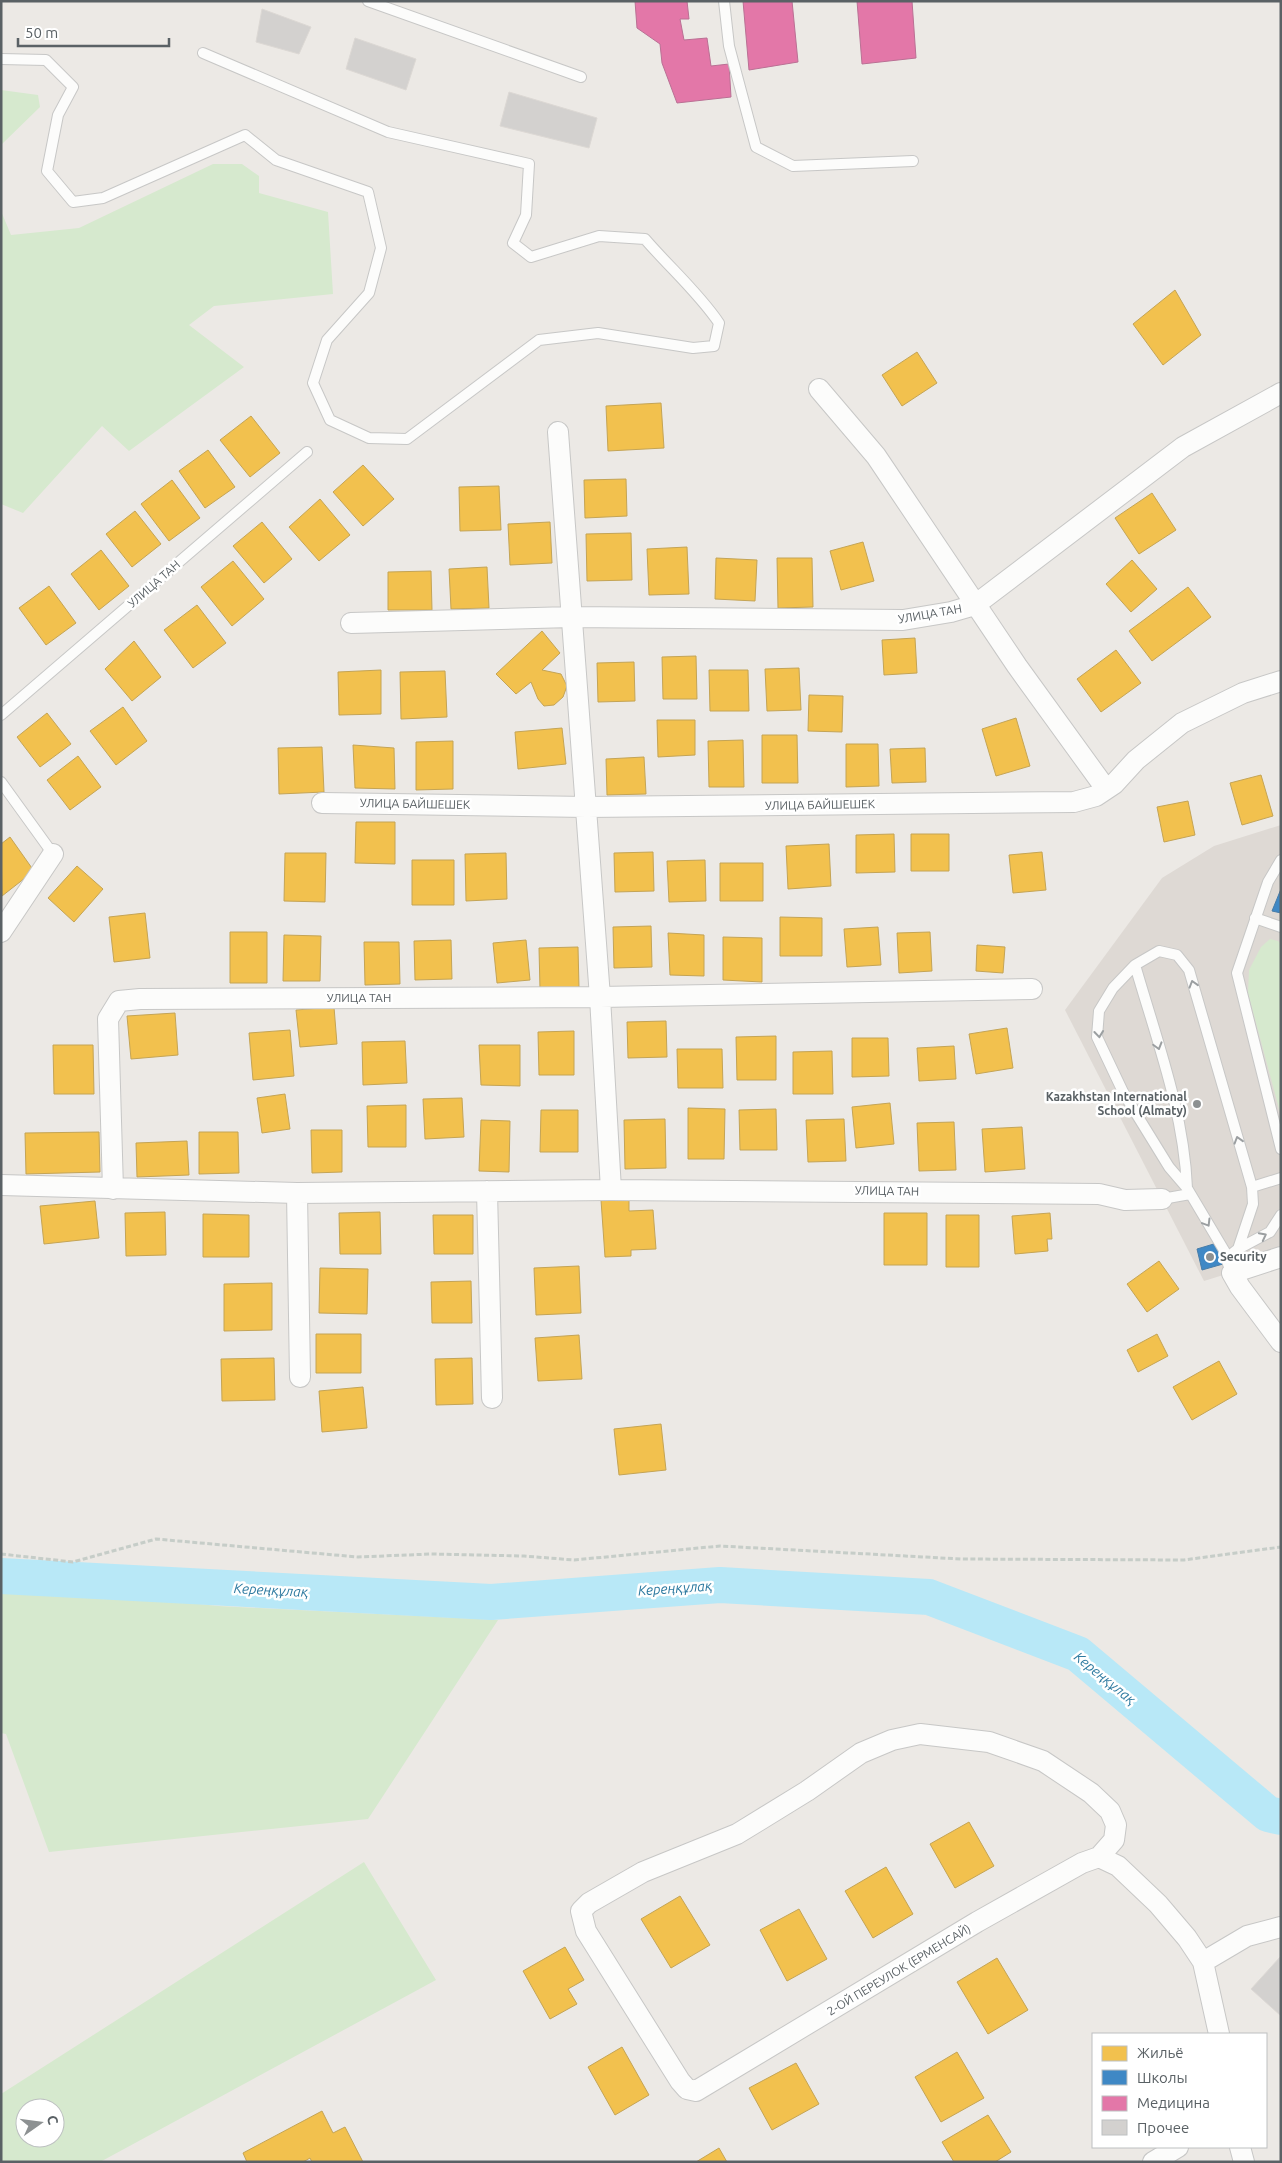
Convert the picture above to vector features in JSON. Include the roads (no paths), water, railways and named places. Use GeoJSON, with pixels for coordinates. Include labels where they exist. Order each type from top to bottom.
{"type":"FeatureCollection","features":[{"type":"Feature","properties":{"kind":"street"},"geometry":{"type":"LineString","coordinates":[[820,389],[876,456],[1017,666],[1106,789]]}},
{"type":"Feature","properties":{"kind":"street","name":"УЛИЦА ТАН"},"geometry":{"type":"LineString","coordinates":[[350,623],[571,617],[903,620],[951,612],[975,605],[1183,447],[1281,394]]}},
{"type":"Feature","properties":{"kind":"street"},"geometry":{"type":"LineString","coordinates":[[558,432],[600,997],[610,1190]]}},
{"type":"Feature","properties":{"kind":"street","name":"УЛИЦА БАЙШЕШЕК"},"geometry":{"type":"LineString","coordinates":[[322,803],[586,807],[1074,802],[1096,796],[1114,784],[1136,760],[1182,723],[1243,693],[1281,680]]}},
{"type":"Feature","properties":{"kind":"street"},"geometry":{"type":"LineString","coordinates":[[1,932],[53,854]]}},
{"type":"Feature","properties":{"kind":"street","name":"УЛИЦА ТАН"},"geometry":{"type":"LineString","coordinates":[[113,1189],[108,1019],[119,1001],[140,999],[600,997],[1032,989]]}},
{"type":"Feature","properties":{"kind":"street","name":"УЛИЦА ТАН"},"geometry":{"type":"LineString","coordinates":[[1,1185],[297,1193],[610,1190],[1099,1194],[1125,1200],[1162,1199]]}},
{"type":"Feature","properties":{"kind":"street"},"geometry":{"type":"LineString","coordinates":[[487,1191],[492,1398]]}},
{"type":"Feature","properties":{"kind":"street"},"geometry":{"type":"LineString","coordinates":[[297,1193],[300,1377]]}},
{"type":"Feature","properties":{"kind":"street"},"geometry":{"type":"LineString","coordinates":[[1281,1257],[1230,1265],[1240,1287],[1281,1342]]}},
{"type":"Feature","properties":{"kind":"street","name":"2-ОЙ ПЕРЕУЛОК (ЕРМЕНСАЙ)"},"geometry":{"type":"LineString","coordinates":[[920,1734],[989,1742],[1043,1761],[1091,1793],[1110,1811],[1116,1825],[1114,1840],[1099,1857],[1082,1863],[977,1922],[696,2091],[687,2089],[680,2080],[586,1931],[581,1911],[603,1895],[643,1872],[737,1834],[807,1791],[861,1753],[892,1740],[920,1734]]}},
{"type":"Feature","properties":{"kind":"street"},"geometry":{"type":"LineString","coordinates":[[1099,1857],[1118,1866],[1158,1904],[1187,1938],[1203,1962],[1219,2033]]}},
{"type":"Feature","properties":{"kind":"street"},"geometry":{"type":"LineString","coordinates":[[1203,1962],[1247,1936],[1281,1927]]}},
{"type":"Feature","properties":{"kind":"street"},"geometry":{"type":"LineString","coordinates":[[1153,2162],[1176,2148]]}},
{"type":"Feature","properties":{"kind":"street"},"geometry":{"type":"LineString","coordinates":[[1240,2148],[1244,2162]]}},
{"type":"Feature","properties":{"kind":"lane"},"geometry":{"type":"LineString","coordinates":[[368,1],[580,77]]}},
{"type":"Feature","properties":{"kind":"lane"},"geometry":{"type":"LineString","coordinates":[[724,1],[730,46],[756,147],[793,166],[912,161]]}},
{"type":"Feature","properties":{"kind":"lane"},"geometry":{"type":"LineString","coordinates":[[1,59],[46,60],[73,87],[58,115],[47,171],[73,202],[103,198],[246,135],[276,160],[368,192],[381,248],[369,293],[326,340],[313,383],[330,420],[369,438],[407,439],[539,340],[598,333],[693,348],[714,346],[719,323],[704,301],[670,268],[645,239],[599,236],[531,257],[513,243],[526,215],[529,164],[388,132],[203,53]]}},
{"type":"Feature","properties":{"kind":"lane","name":"УЛИЦА ТАН"},"geometry":{"type":"LineString","coordinates":[[1,715],[307,452]]}},
{"type":"Feature","properties":{"kind":"lane"},"geometry":{"type":"LineString","coordinates":[[1,782],[53,854]]}},
{"type":"Feature","properties":{"kind":"lane"},"geometry":{"type":"LineString","coordinates":[[1281,860],[1268,882],[1237,973],[1281,1149]]}},
{"type":"Feature","properties":{"kind":"lane"},"geometry":{"type":"LineString","coordinates":[[1255,918],[1281,927]]}},
{"type":"Feature","properties":{"kind":"lane"},"geometry":{"type":"LineString","coordinates":[[1159,951],[1177,955],[1189,970],[1252,1187],[1253,1204],[1238,1249],[1230,1265],[1188,1190],[1169,1167],[1124,1094],[1098,1037],[1099,1011],[1113,988],[1135,965],[1159,951]]}},
{"type":"Feature","properties":{"kind":"lane"},"geometry":{"type":"LineString","coordinates":[[1135,965],[1175,1107],[1186,1165],[1188,1190]]}},
{"type":"Feature","properties":{"kind":"lane"},"geometry":{"type":"LineString","coordinates":[[1252,1187],[1281,1178]]}},
{"type":"Feature","properties":{"kind":"lane"},"geometry":{"type":"LineString","coordinates":[[1162,1199],[1188,1190]]}},
{"type":"Feature","properties":{"kind":"lane"},"geometry":{"type":"LineString","coordinates":[[1238,1249],[1270,1232],[1281,1215]]}},
{"type":"Feature","properties":{"kind":"waterway","name":"Кереңқұлақ"},"geometry":{"type":"LineString","coordinates":[[1,1576],[491,1602],[720,1585],[929,1597],[1078,1654],[1268,1814],[1281,1817]]}},
{"type":"Feature","properties":{"kind":"place","name":"Kazakhstan International School (Almaty)"},"geometry":{"type":"Point","coordinates":[1197,1104]}},
{"type":"Feature","properties":{"kind":"place","name":"Security"},"geometry":{"type":"Point","coordinates":[1210,1257]}}]}
